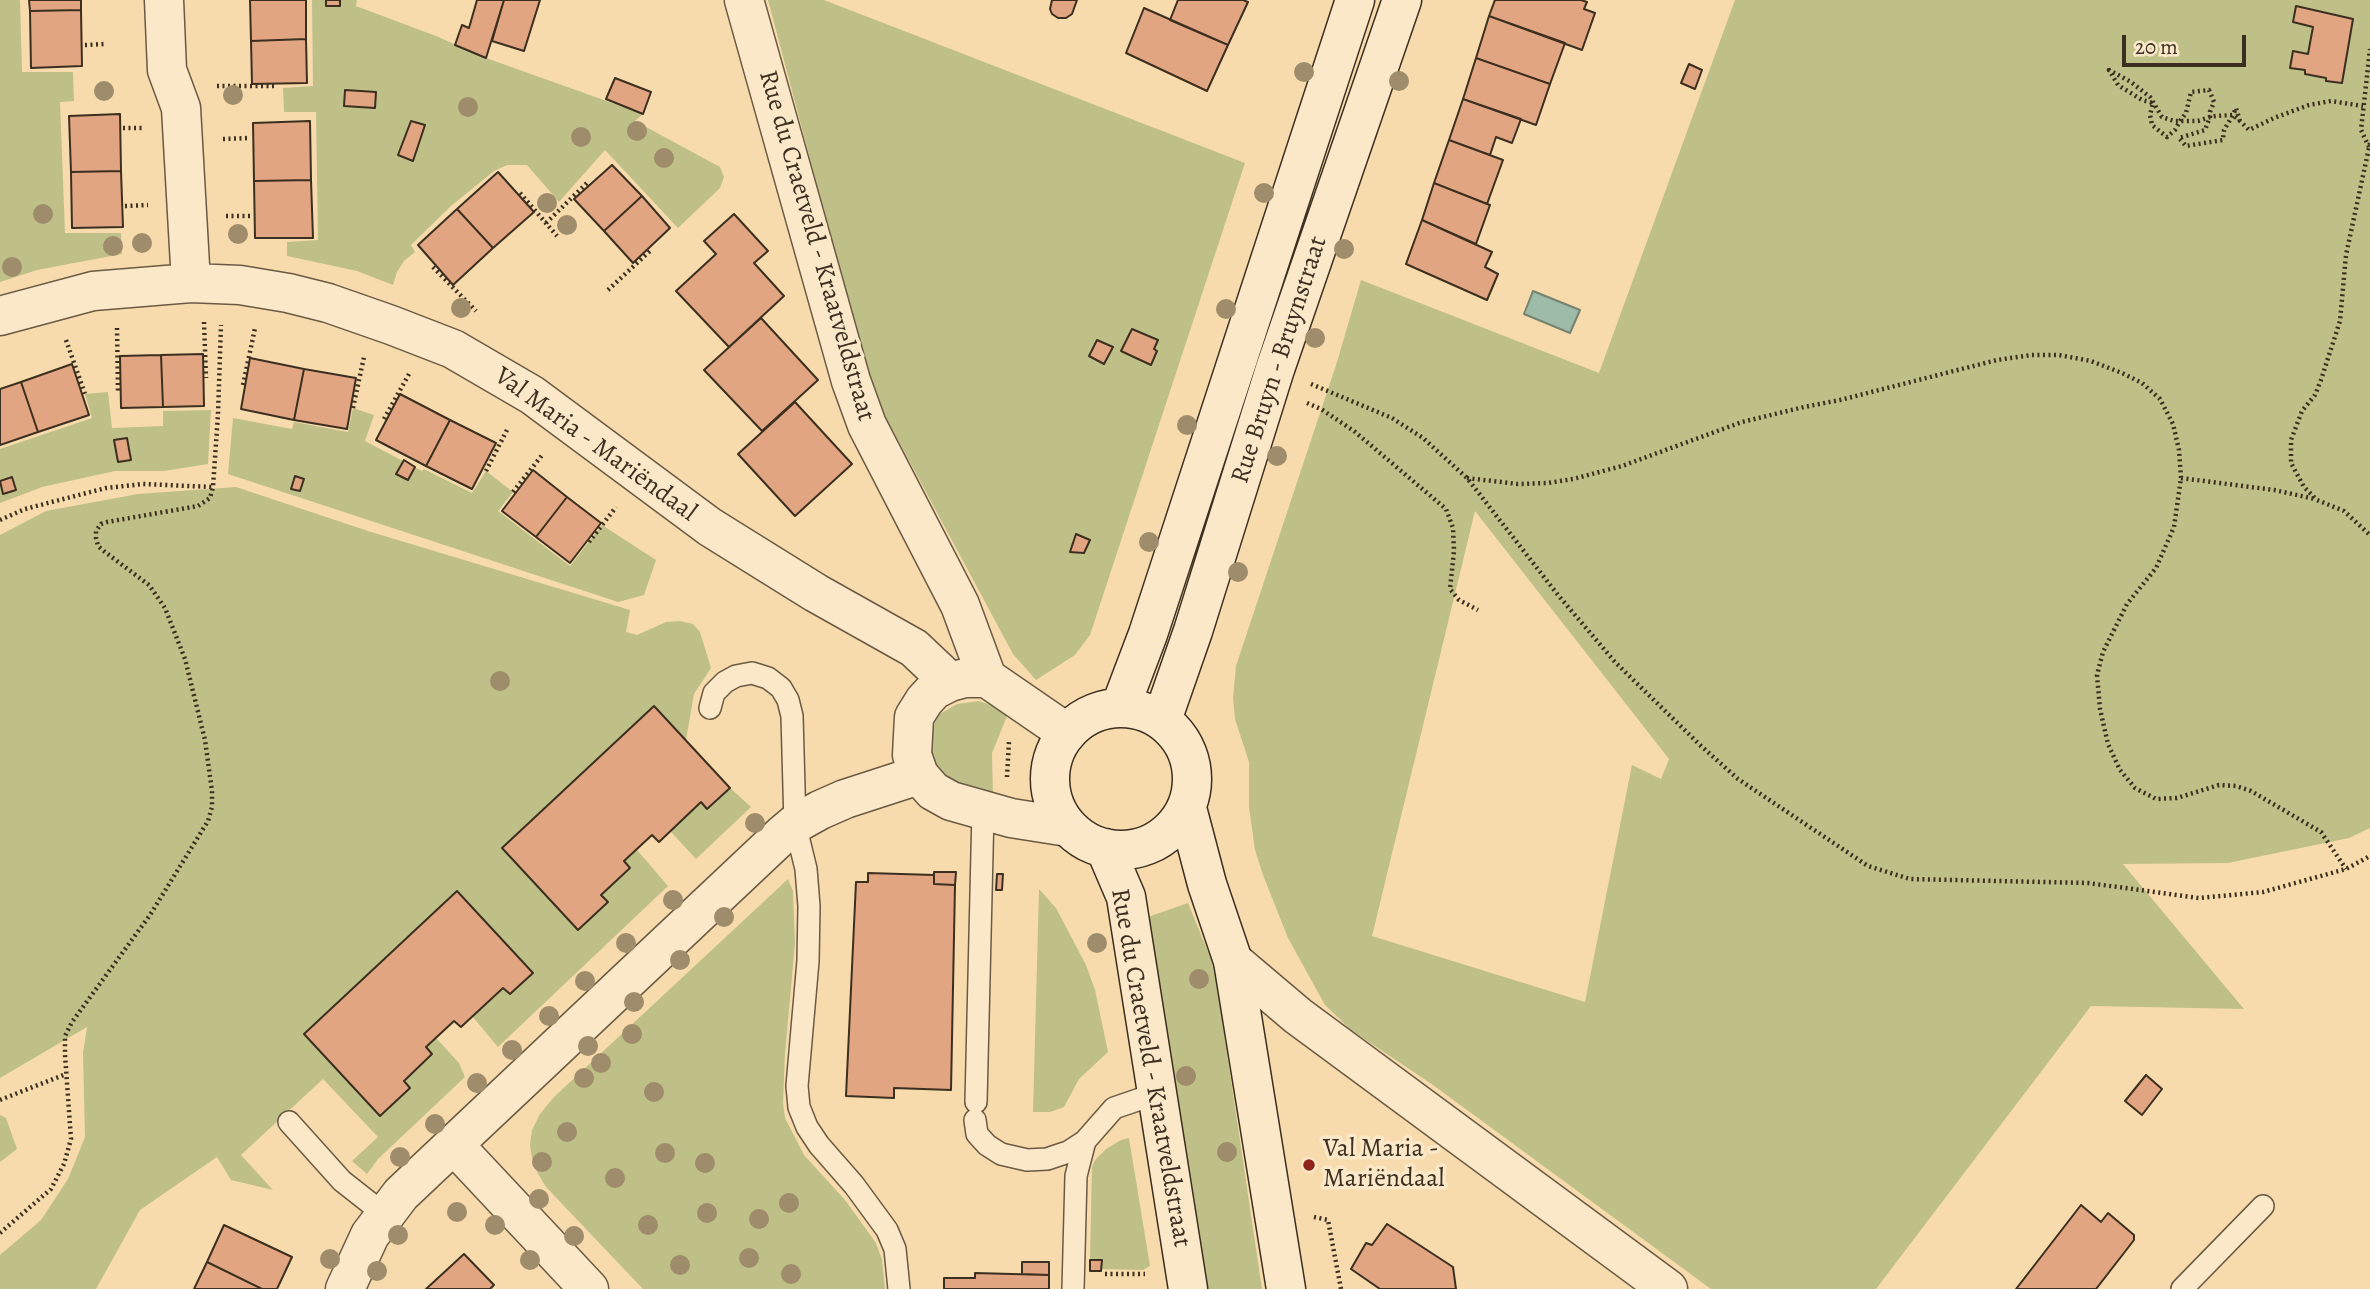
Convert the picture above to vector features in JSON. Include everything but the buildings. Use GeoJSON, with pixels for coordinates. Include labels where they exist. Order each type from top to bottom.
{"type":"FeatureCollection","features":[{"type":"Feature","properties":{"kind":"street"},"geometry":{"type":"LineString","coordinates":[[164,0],[167,70],[181,108],[191,282]]}},
{"type":"Feature","properties":{"kind":"street","name":"Rue du Craetveld - Kraatveldstraat"},"geometry":{"type":"LineString","coordinates":[[744,0],[851,381],[863,414],[960,605],[987,678]]}},
{"type":"Feature","properties":{"kind":"street","name":"Rue Bruyn - Bruynstraat"},"geometry":{"type":"LineString","coordinates":[[1120,708],[1148,634],[1355,0]]}},
{"type":"Feature","properties":{"kind":"street","name":"Rue Bruyn - Bruynstraat"},"geometry":{"type":"LineString","coordinates":[[1162,720],[1193,631],[1272,379],[1402,0]]}},
{"type":"Feature","properties":{"kind":"street","name":"Val Maria - Mariëndaal"},"geometry":{"type":"LineString","coordinates":[[0,316],[93,292],[191,282],[240,285],[328,303],[453,349],[532,395],[655,489],[710,527],[816,593],[914,649],[950,682]]}},
{"type":"Feature","properties":{"kind":"street"},"geometry":{"type":"LineString","coordinates":[[1067,733],[987,678],[965,678],[934,690],[924,701],[914,717],[912,755],[919,775],[933,791],[951,801],[983,811],[1068,827]]}},
{"type":"Feature","properties":{"kind":"street"},"geometry":{"type":"LineString","coordinates":[[1068,827],[1054,805],[1049,780],[1054,755],[1067,733],[1082,719],[1100,710],[1142,710],[1162,720],[1179,737],[1190,760],[1193,784],[1187,808],[1207,884],[1233,961],[1286,1289]]}},
{"type":"Feature","properties":{"kind":"street"},"geometry":{"type":"LineString","coordinates":[[345,1289],[370,1235],[401,1194],[795,824],[845,799],[919,775]]}},
{"type":"Feature","properties":{"kind":"street","name":"Rue du Craetveld - Kraatveldstraat"},"geometry":{"type":"LineString","coordinates":[[1068,827],[1085,841],[1105,848],[1142,848],[1173,828],[1187,808]]}},
{"type":"Feature","properties":{"kind":"street","name":"Rue du Craetveld - Kraatveldstraat"},"geometry":{"type":"LineString","coordinates":[[1105,848],[1126,897],[1188,1289]]}},
{"type":"Feature","properties":{"kind":"street"},"geometry":{"type":"LineString","coordinates":[[1233,961],[1298,1016],[1668,1289]]}},
{"type":"Feature","properties":{"kind":"street"},"geometry":{"type":"LineString","coordinates":[[454,1145],[589,1289]]}},
{"type":"Feature","properties":{"kind":"lane"},"geometry":{"type":"LineString","coordinates":[[710,708],[714,693],[725,682],[736,676],[752,673],[768,678],[781,688],[788,700],[792,716],[795,824],[806,869],[810,930],[797,1086],[799,1107],[818,1145],[854,1185],[887,1230],[895,1249],[899,1289]]}},
{"type":"Feature","properties":{"kind":"lane"},"geometry":{"type":"LineString","coordinates":[[983,811],[975,1111],[977,1134],[1001,1154],[1027,1160],[1047,1159],[1068,1152],[1085,1141],[1114,1108],[1158,1093]]}},
{"type":"Feature","properties":{"kind":"lane"},"geometry":{"type":"LineString","coordinates":[[289,1122],[342,1181],[384,1214]]}},
{"type":"Feature","properties":{"kind":"lane"},"geometry":{"type":"LineString","coordinates":[[1073,1289],[1076,1176],[1085,1141]]}},
{"type":"Feature","properties":{"kind":"lane"},"geometry":{"type":"LineString","coordinates":[[2182,1289],[2263,1206]]}},
{"type":"Feature","properties":{"kind":"path"},"geometry":{"type":"LineString","coordinates":[[85,45],[105,44]]}},
{"type":"Feature","properties":{"kind":"path"},"geometry":{"type":"LineString","coordinates":[[2317,500],[2296,475],[2291,463],[2291,440],[2302,411],[2315,395],[2340,321],[2346,255],[2369,146],[2361,130],[2370,49]]}},
{"type":"Feature","properties":{"kind":"path"},"geometry":{"type":"LineString","coordinates":[[2153,103],[2142,100],[2119,85],[2109,70],[2150,97],[2162,117],[2174,121],[2198,121],[2233,115],[2249,130],[2309,105],[2331,101],[2363,106]]}},
{"type":"Feature","properties":{"kind":"path"},"geometry":{"type":"LineString","coordinates":[[216,86],[275,86]]}},
{"type":"Feature","properties":{"kind":"path"},"geometry":{"type":"LineString","coordinates":[[2153,103],[2150,115],[2152,125],[2167,137],[2186,113],[2191,92],[2209,90],[2214,102],[2205,130],[2179,138],[2186,146],[2223,140],[2224,130],[2233,115]]}},
{"type":"Feature","properties":{"kind":"path"},"geometry":{"type":"LineString","coordinates":[[217,139],[250,138]]}},
{"type":"Feature","properties":{"kind":"path"},"geometry":{"type":"LineString","coordinates":[[546,223],[587,182]]}},
{"type":"Feature","properties":{"kind":"path"},"geometry":{"type":"LineString","coordinates":[[520,193],[558,236]]}},
{"type":"Feature","properties":{"kind":"path"},"geometry":{"type":"LineString","coordinates":[[125,206],[159,205]]}},
{"type":"Feature","properties":{"kind":"path"},"geometry":{"type":"LineString","coordinates":[[219,216],[253,216]]}},
{"type":"Feature","properties":{"kind":"path"},"geometry":{"type":"LineString","coordinates":[[608,290],[651,250]]}},
{"type":"Feature","properties":{"kind":"path"},"geometry":{"type":"LineString","coordinates":[[433,267],[476,311]]}},
{"type":"Feature","properties":{"kind":"path"},"geometry":{"type":"LineString","coordinates":[[0,1233],[29,1211],[51,1189],[64,1164],[71,1139],[65,1037],[72,1022],[150,915],[208,821],[212,807],[205,740],[185,660],[165,608],[139,575],[98,546],[96,531],[101,524],[107,522],[205,503],[210,498],[213,486],[222,320]]}},
{"type":"Feature","properties":{"kind":"path"},"geometry":{"type":"LineString","coordinates":[[204,321],[206,378]]}},
{"type":"Feature","properties":{"kind":"path"},"geometry":{"type":"LineString","coordinates":[[243,385],[256,323]]}},
{"type":"Feature","properties":{"kind":"path"},"geometry":{"type":"LineString","coordinates":[[117,327],[118,391]]}},
{"type":"Feature","properties":{"kind":"path"},"geometry":{"type":"LineString","coordinates":[[64,336],[85,394]]}},
{"type":"Feature","properties":{"kind":"path"},"geometry":{"type":"LineString","coordinates":[[1467,478],[1518,484],[1573,479],[1622,466],[1742,422],[1997,360],[2031,355],[2059,355],[2091,361],[2122,373],[2142,383],[2160,399],[2173,424],[2179,450],[2181,478],[2174,527],[2156,568],[2127,604],[2103,652],[2097,675],[2100,709],[2108,744],[2120,770],[2136,788],[2156,799],[2177,798],[2219,785],[2236,786],[2251,791],[2321,832],[2346,869]]}},
{"type":"Feature","properties":{"kind":"path"},"geometry":{"type":"LineString","coordinates":[[353,408],[360,370]]}},
{"type":"Feature","properties":{"kind":"path"},"geometry":{"type":"LineString","coordinates":[[1272,379],[1409,427],[1467,478],[1558,595],[1615,662],[1738,779],[1868,866],[1910,879],[2088,883],[2199,898],[2263,892],[2346,869],[2370,856]]}},
{"type":"Feature","properties":{"kind":"path"},"geometry":{"type":"LineString","coordinates":[[1272,379],[1354,431],[1446,509],[1453,528],[1454,551],[1450,589],[1459,600],[1478,610]]}},
{"type":"Feature","properties":{"kind":"path"},"geometry":{"type":"LineString","coordinates":[[384,419],[403,385]]}},
{"type":"Feature","properties":{"kind":"path"},"geometry":{"type":"LineString","coordinates":[[486,471],[503,438]]}},
{"type":"Feature","properties":{"kind":"path"},"geometry":{"type":"LineString","coordinates":[[513,492],[536,464]]}},
{"type":"Feature","properties":{"kind":"path"},"geometry":{"type":"LineString","coordinates":[[2181,478],[2274,490],[2317,500],[2344,511],[2370,535]]}},
{"type":"Feature","properties":{"kind":"path"},"geometry":{"type":"LineString","coordinates":[[0,520],[25,509],[106,488],[144,484],[213,486]]}},
{"type":"Feature","properties":{"kind":"path"},"geometry":{"type":"LineString","coordinates":[[589,542],[611,513]]}},
{"type":"Feature","properties":{"kind":"path"},"geometry":{"type":"LineString","coordinates":[[1007,782],[1007,758],[1012,734]]}},
{"type":"Feature","properties":{"kind":"path"},"geometry":{"type":"LineString","coordinates":[[0,1100],[66,1074]]}},
{"type":"Feature","properties":{"kind":"path"},"geometry":{"type":"LineString","coordinates":[[1313,1217],[1328,1220],[1340,1289]]}},
{"type":"Feature","properties":{"kind":"path"},"geometry":{"type":"LineString","coordinates":[[1100,1274],[1133,1274]]}},
{"type":"Feature","properties":{"kind":"green space"},"geometry":{"type":"Polygon","coordinates":[[[0,0],[20,0],[22,72],[73,72],[74,101],[60,102],[65,233],[121,233],[122,254],[37,270],[0,282],[0,0]]]}},
{"type":"Feature","properties":{"kind":"green space"},"geometry":{"type":"Polygon","coordinates":[[[312,0],[357,0],[356,6],[486,58],[643,114],[635,121],[720,167],[724,177],[720,188],[678,228],[605,150],[559,202],[527,165],[507,165],[494,171],[451,206],[411,245],[415,252],[404,261],[393,285],[357,271],[287,256],[287,242],[318,240],[316,112],[284,112],[283,88],[313,86],[312,0]]]}},
{"type":"Feature","properties":{"kind":"green space"},"geometry":{"type":"Polygon","coordinates":[[[768,0],[824,0],[1245,163],[1090,635],[1075,655],[1036,680],[1013,654],[884,414],[863,359],[768,0]]]}},
{"type":"Feature","properties":{"kind":"green space"},"geometry":{"type":"Polygon","coordinates":[[[1735,0],[2370,0],[2370,828],[2349,838],[2228,863],[2123,864],[2244,1009],[2091,1006],[1876,1289],[1711,1289],[1433,1085],[1351,1030],[1325,1005],[1288,938],[1255,850],[1249,807],[1249,762],[1235,719],[1233,698],[1236,666],[1337,362],[1361,280],[1599,373],[1735,0]],[[1475,511],[1372,936],[1585,1002],[1632,765],[1661,779],[1669,759],[1475,511]]]}},
{"type":"Feature","properties":{"kind":"green space"},"geometry":{"type":"Polygon","coordinates":[[[108,392],[112,428],[163,426],[163,411],[211,410],[208,464],[164,471],[115,471],[42,487],[0,503],[0,449],[92,418],[85,394],[108,392]]]}},
{"type":"Feature","properties":{"kind":"green space"},"geometry":{"type":"Polygon","coordinates":[[[353,408],[374,415],[365,441],[422,471],[424,469],[472,493],[486,471],[513,492],[498,511],[570,566],[602,525],[656,560],[644,595],[618,602],[228,474],[233,418],[292,429],[294,422],[348,432],[353,408]]]}},
{"type":"Feature","properties":{"kind":"green space"},"geometry":{"type":"Polygon","coordinates":[[[236,487],[368,531],[630,610],[626,632],[637,635],[666,622],[693,624],[700,632],[711,668],[694,694],[686,740],[653,706],[502,848],[578,929],[601,895],[630,869],[624,861],[637,850],[668,886],[498,1047],[472,1016],[503,988],[510,994],[532,973],[457,891],[304,1033],[404,1081],[432,1055],[426,1047],[436,1038],[459,1063],[465,1077],[378,1159],[367,1174],[352,1161],[378,1137],[323,1079],[241,1155],[273,1190],[231,1180],[217,1157],[140,1210],[96,1289],[0,1289],[0,1255],[41,1220],[68,1179],[85,1137],[83,1053],[87,1027],[0,1078],[0,535],[46,511],[138,494],[236,487]]]}},
{"type":"Feature","properties":{"kind":"green space"},"geometry":{"type":"Polygon","coordinates":[[[979,701],[994,706],[1007,716],[992,753],[993,797],[971,791],[944,776],[931,750],[930,736],[938,715],[957,704],[979,701]]]}},
{"type":"Feature","properties":{"kind":"green space"},"geometry":{"type":"Polygon","coordinates":[[[730,788],[751,807],[696,859],[670,831],[701,802],[708,809],[730,788]]]}},
{"type":"Feature","properties":{"kind":"green space"},"geometry":{"type":"Polygon","coordinates":[[[788,879],[793,891],[795,943],[785,1054],[785,1118],[804,1155],[845,1200],[876,1243],[882,1260],[885,1289],[643,1289],[546,1187],[532,1158],[532,1130],[540,1114],[554,1097],[788,879]]]}},
{"type":"Feature","properties":{"kind":"green space"},"geometry":{"type":"Polygon","coordinates":[[[1039,889],[1056,908],[1086,965],[1095,990],[1108,1052],[1079,1079],[1064,1107],[1050,1112],[1033,1112],[1039,889]]]}},
{"type":"Feature","properties":{"kind":"green space"},"geometry":{"type":"Polygon","coordinates":[[[1188,903],[1211,959],[1216,979],[1262,1289],[1205,1289],[1145,918],[1188,903]]]}},
{"type":"Feature","properties":{"kind":"green space"},"geometry":{"type":"Polygon","coordinates":[[[0,1115],[6,1118],[17,1149],[0,1162],[0,1115]]]}},
{"type":"Feature","properties":{"kind":"green space"},"geometry":{"type":"Polygon","coordinates":[[[1129,1138],[1150,1266],[1143,1270],[1101,1269],[1102,1261],[1090,1260],[1092,1167],[1106,1149],[1129,1138]]]}},
{"type":"Feature","properties":{"kind":"shaded area"},"geometry":{"type":"Polygon","coordinates":[[[1533,291],[1580,310],[1570,333],[1524,314],[1533,291]]]}},
{"type":"Feature","properties":{"kind":"place","name":"Val Maria - Mariëndaal"},"geometry":{"type":"Point","coordinates":[1309,1165]}}]}
